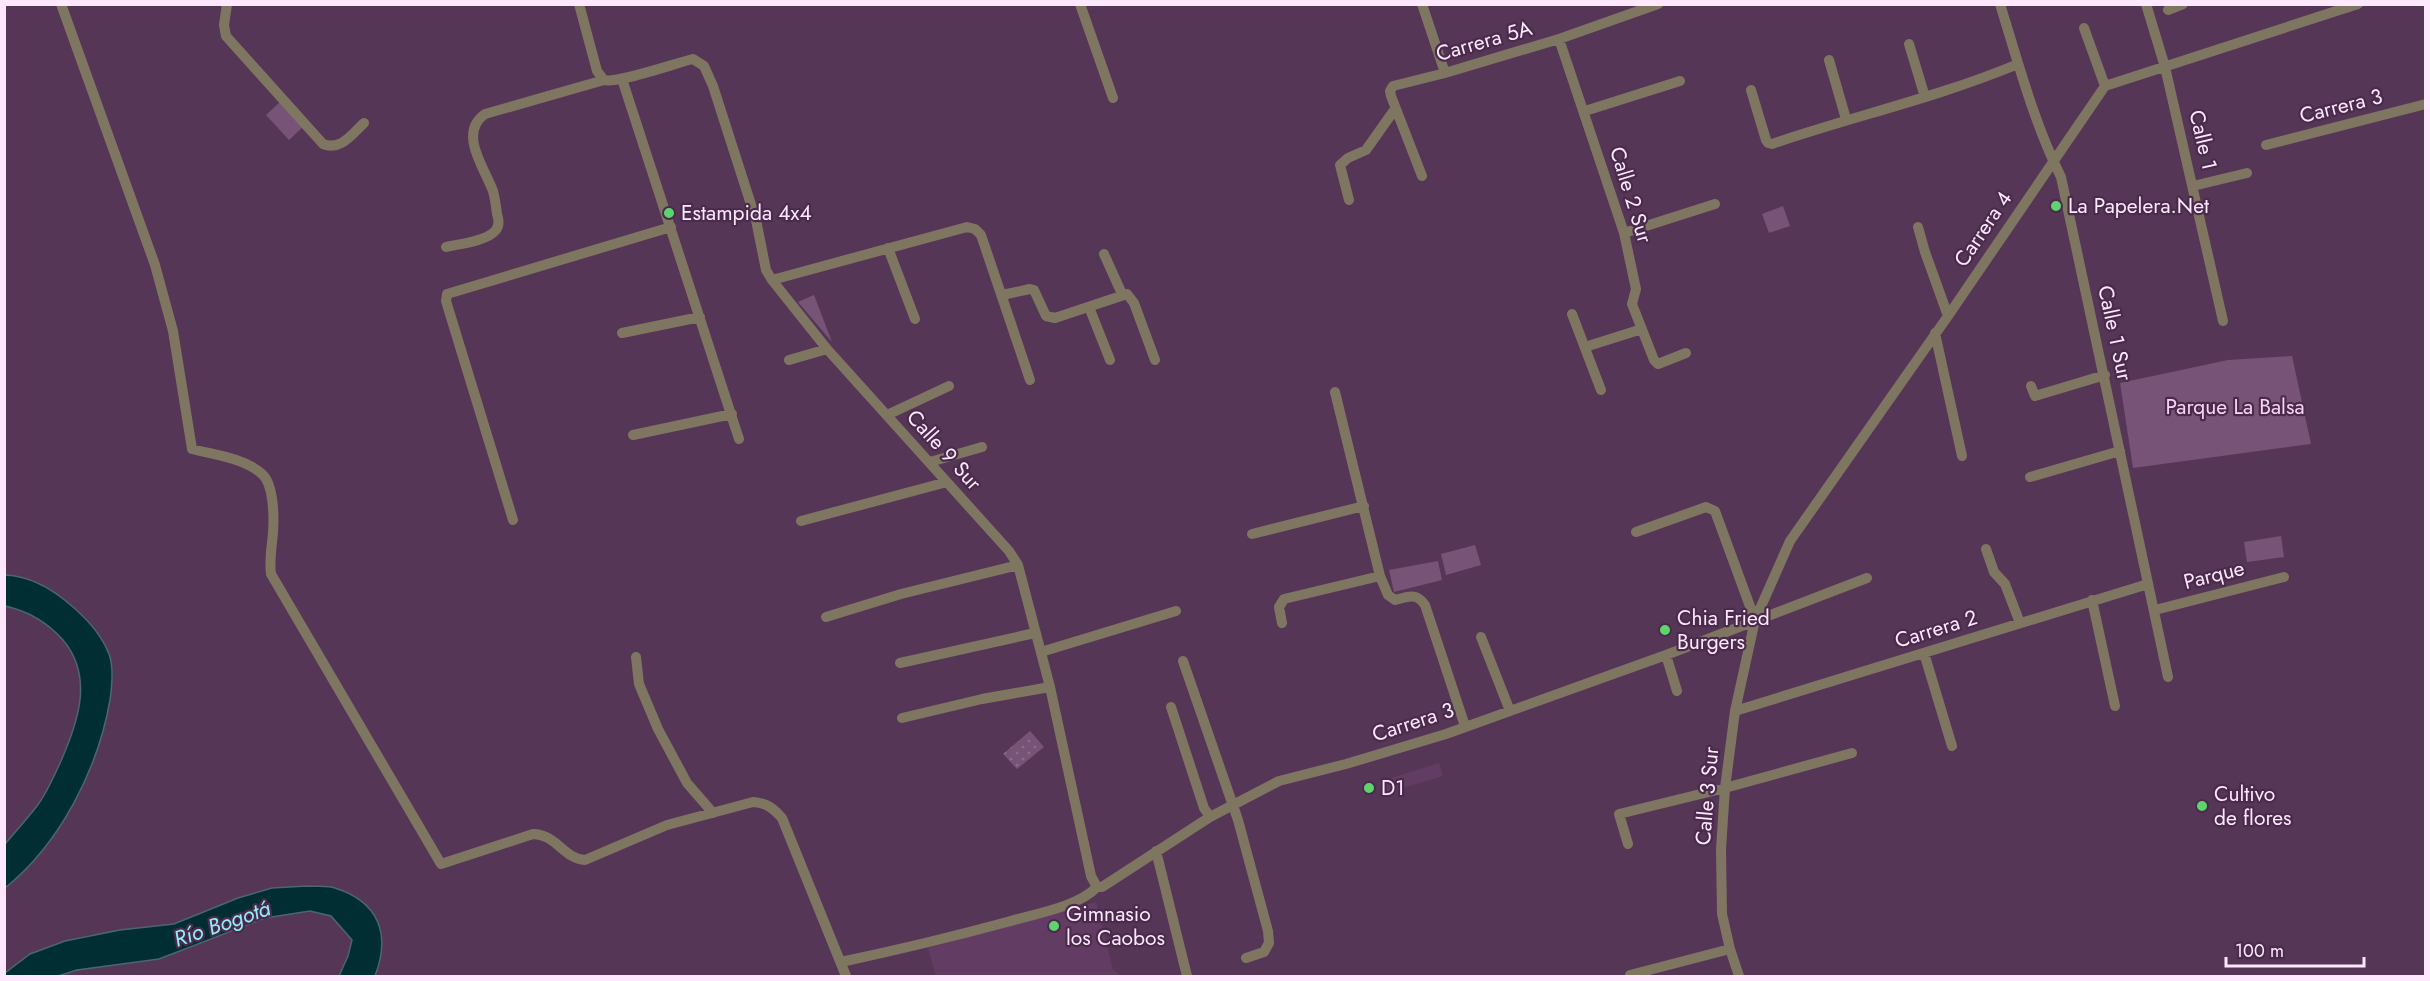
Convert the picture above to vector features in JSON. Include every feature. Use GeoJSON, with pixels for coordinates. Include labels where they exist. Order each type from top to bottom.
{"type":"FeatureCollection","features":[{"type":"Feature","properties":{"kind":"street"},"geometry":{"type":"LineString","coordinates":[[61,4],[155,265],[173,331],[192,449],[238,461],[263,474],[267,480],[273,512],[269,565],[271,574],[441,864],[533,834],[542,834],[576,860],[585,860],[667,825],[753,802],[765,803],[782,818],[846,976]]}},
{"type":"Feature","properties":{"kind":"street"},"geometry":{"type":"LineString","coordinates":[[227,4],[224,25],[226,36],[323,144],[331,147],[340,145],[364,123]]}},
{"type":"Feature","properties":{"kind":"street"},"geometry":{"type":"LineString","coordinates":[[579,4],[597,71],[604,80]]}},
{"type":"Feature","properties":{"kind":"street"},"geometry":{"type":"LineString","coordinates":[[1080,4],[1113,98]]}},
{"type":"Feature","properties":{"kind":"street"},"geometry":{"type":"LineString","coordinates":[[1422,4],[1445,73]]}},
{"type":"Feature","properties":{"kind":"street","name":"Carrera 5A"},"geometry":{"type":"LineString","coordinates":[[1395,109],[1390,91],[1393,86],[1559,39],[1658,4]]}},
{"type":"Feature","properties":{"kind":"street","name":"Calle 1 Sur"},"geometry":{"type":"LineString","coordinates":[[2000,4],[2018,64],[2061,177],[2168,677]]}},
{"type":"Feature","properties":{"kind":"street","name":"Calle 1"},"geometry":{"type":"LineString","coordinates":[[2146,4],[2165,67],[2223,321]]}},
{"type":"Feature","properties":{"kind":"street"},"geometry":{"type":"LineString","coordinates":[[2168,10],[2183,4]]}},
{"type":"Feature","properties":{"kind":"street"},"geometry":{"type":"LineString","coordinates":[[2084,28],[2104,86],[2358,4]]}},
{"type":"Feature","properties":{"kind":"street","name":"Calle 2 Sur"},"geometry":{"type":"LineString","coordinates":[[1559,39],[1624,233],[1636,289],[1632,304],[1655,363],[1658,364],[1686,353]]}},
{"type":"Feature","properties":{"kind":"street"},"geometry":{"type":"LineString","coordinates":[[1909,44],[1925,97]]}},
{"type":"Feature","properties":{"kind":"street","name":"Calle 9 Sur"},"geometry":{"type":"LineString","coordinates":[[622,79],[693,59],[704,66],[713,86],[756,220],[766,270],[772,280],[827,349],[1010,551],[1018,565],[1041,652],[1091,876],[1097,887]]}},
{"type":"Feature","properties":{"kind":"street"},"geometry":{"type":"LineString","coordinates":[[1829,60],[1846,119]]}},
{"type":"Feature","properties":{"kind":"street"},"geometry":{"type":"LineString","coordinates":[[1751,90],[1768,143],[1925,97],[2018,64]]}},
{"type":"Feature","properties":{"kind":"street"},"geometry":{"type":"LineString","coordinates":[[446,247],[490,235],[496,230],[499,222],[494,193],[472,142],[473,130],[478,119],[485,114],[604,80],[622,79],[739,439]]}},
{"type":"Feature","properties":{"kind":"street"},"geometry":{"type":"LineString","coordinates":[[1585,111],[1680,81]]}},
{"type":"Feature","properties":{"kind":"street","name":"Carrera 4"},"geometry":{"type":"LineString","coordinates":[[1755,620],[1790,542],[1948,316],[2104,86]]}},
{"type":"Feature","properties":{"kind":"street","name":"Carrera 3"},"geometry":{"type":"LineString","coordinates":[[2266,145],[2426,104]]}},
{"type":"Feature","properties":{"kind":"street"},"geometry":{"type":"LineString","coordinates":[[1395,109],[1422,176]]}},
{"type":"Feature","properties":{"kind":"street"},"geometry":{"type":"LineString","coordinates":[[1348,200],[1340,165],[1348,158],[1366,150],[1395,109]]}},
{"type":"Feature","properties":{"kind":"street"},"geometry":{"type":"LineString","coordinates":[[2193,186],[2247,173]]}},
{"type":"Feature","properties":{"kind":"street"},"geometry":{"type":"LineString","coordinates":[[1624,233],[1714,204]]}},
{"type":"Feature","properties":{"kind":"street"},"geometry":{"type":"LineString","coordinates":[[513,520],[446,300],[447,294],[671,227]]}},
{"type":"Feature","properties":{"kind":"street"},"geometry":{"type":"LineString","coordinates":[[772,280],[967,227],[975,229],[981,236],[1030,380]]}},
{"type":"Feature","properties":{"kind":"street"},"geometry":{"type":"LineString","coordinates":[[1918,227],[1948,316]]}},
{"type":"Feature","properties":{"kind":"street"},"geometry":{"type":"LineString","coordinates":[[888,248],[915,319]]}},
{"type":"Feature","properties":{"kind":"street"},"geometry":{"type":"LineString","coordinates":[[1104,254],[1122,294]]}},
{"type":"Feature","properties":{"kind":"street"},"geometry":{"type":"LineString","coordinates":[[1002,295],[1034,290],[1046,316],[1050,318],[1122,294],[1131,297],[1155,360]]}},
{"type":"Feature","properties":{"kind":"street"},"geometry":{"type":"LineString","coordinates":[[1089,306],[1110,360]]}},
{"type":"Feature","properties":{"kind":"street"},"geometry":{"type":"LineString","coordinates":[[1572,314],[1601,390]]}},
{"type":"Feature","properties":{"kind":"street"},"geometry":{"type":"LineString","coordinates":[[622,333],[700,317]]}},
{"type":"Feature","properties":{"kind":"street"},"geometry":{"type":"LineString","coordinates":[[1585,347],[1642,329]]}},
{"type":"Feature","properties":{"kind":"street"},"geometry":{"type":"LineString","coordinates":[[1935,333],[1962,456]]}},
{"type":"Feature","properties":{"kind":"street"},"geometry":{"type":"LineString","coordinates":[[789,360],[827,349]]}},
{"type":"Feature","properties":{"kind":"street"},"geometry":{"type":"LineString","coordinates":[[2031,386],[2035,396],[2105,375]]}},
{"type":"Feature","properties":{"kind":"street"},"geometry":{"type":"LineString","coordinates":[[887,415],[949,386]]}},
{"type":"Feature","properties":{"kind":"street"},"geometry":{"type":"LineString","coordinates":[[1335,392],[1380,576],[1391,599],[1413,595],[1420,598],[1425,605],[1465,726]]}},
{"type":"Feature","properties":{"kind":"street"},"geometry":{"type":"LineString","coordinates":[[633,435],[732,414]]}},
{"type":"Feature","properties":{"kind":"street"},"geometry":{"type":"LineString","coordinates":[[930,462],[982,447]]}},
{"type":"Feature","properties":{"kind":"street"},"geometry":{"type":"LineString","coordinates":[[2030,477],[2120,451]]}},
{"type":"Feature","properties":{"kind":"street"},"geometry":{"type":"LineString","coordinates":[[801,521],[946,482]]}},
{"type":"Feature","properties":{"kind":"street"},"geometry":{"type":"LineString","coordinates":[[1252,534],[1364,506]]}},
{"type":"Feature","properties":{"kind":"street"},"geometry":{"type":"LineString","coordinates":[[1636,532],[1706,507],[1714,511],[1755,620]]}},
{"type":"Feature","properties":{"kind":"street"},"geometry":{"type":"LineString","coordinates":[[1986,549],[1994,572],[2005,584],[2020,623]]}},
{"type":"Feature","properties":{"kind":"street"},"geometry":{"type":"LineString","coordinates":[[826,617],[901,594],[1018,565]]}},
{"type":"Feature","properties":{"kind":"street"},"geometry":{"type":"LineString","coordinates":[[1282,623],[1279,607],[1284,599],[1380,576]]}},
{"type":"Feature","properties":{"kind":"street","name":"Parque"},"geometry":{"type":"LineString","coordinates":[[2155,610],[2284,577]]}},
{"type":"Feature","properties":{"kind":"street","name":"Carrera 3"},"geometry":{"type":"LineString","coordinates":[[841,962],[923,945],[1084,898],[1097,887],[1102,887],[1210,817],[1279,781],[1446,734],[1666,655],[1867,578]]}},
{"type":"Feature","properties":{"kind":"street","name":"Carrera 2"},"geometry":{"type":"LineString","coordinates":[[1735,711],[2148,584]]}},
{"type":"Feature","properties":{"kind":"street"},"geometry":{"type":"LineString","coordinates":[[2092,600],[2115,706]]}},
{"type":"Feature","properties":{"kind":"street"},"geometry":{"type":"LineString","coordinates":[[1041,652],[1176,611]]}},
{"type":"Feature","properties":{"kind":"street","name":"Calle 3 Sur"},"geometry":{"type":"LineString","coordinates":[[1739,976],[1722,914],[1721,849],[1725,788],[1735,711],[1755,620]]}},
{"type":"Feature","properties":{"kind":"street"},"geometry":{"type":"LineString","coordinates":[[900,663],[1035,633]]}},
{"type":"Feature","properties":{"kind":"street"},"geometry":{"type":"LineString","coordinates":[[1481,637],[1510,711]]}},
{"type":"Feature","properties":{"kind":"street"},"geometry":{"type":"LineString","coordinates":[[1924,653],[1952,746]]}},
{"type":"Feature","properties":{"kind":"street"},"geometry":{"type":"LineString","coordinates":[[1666,655],[1677,691]]}},
{"type":"Feature","properties":{"kind":"street"},"geometry":{"type":"LineString","coordinates":[[636,657],[639,684],[658,729],[687,783],[713,813]]}},
{"type":"Feature","properties":{"kind":"street"},"geometry":{"type":"LineString","coordinates":[[1183,661],[1233,805],[1270,938],[1264,952],[1246,958]]}},
{"type":"Feature","properties":{"kind":"street"},"geometry":{"type":"LineString","coordinates":[[902,718],[982,699],[1050,687]]}},
{"type":"Feature","properties":{"kind":"street"},"geometry":{"type":"LineString","coordinates":[[1171,707],[1204,808],[1210,817]]}},
{"type":"Feature","properties":{"kind":"street"},"geometry":{"type":"LineString","coordinates":[[1628,844],[1619,814],[1852,753]]}},
{"type":"Feature","properties":{"kind":"street"},"geometry":{"type":"LineString","coordinates":[[1156,850],[1187,976]]}},
{"type":"Feature","properties":{"kind":"street"},"geometry":{"type":"LineString","coordinates":[[1630,975],[1730,949]]}},
{"type":"Feature","properties":{"kind":"shaded area"},"geometry":{"type":"Polygon","coordinates":[[[1439,763],[1443,776],[1382,794],[1379,782],[1439,763]]]}},
{"type":"Feature","properties":{"kind":"shaded area","name":"Gimnasio los Caobos"},"geometry":{"type":"Polygon","coordinates":[[[1096,902],[1113,970],[1122,976],[936,976],[928,948],[1096,902]]]}},
{"type":"Feature","properties":{"kind":"green space"},"geometry":{"type":"Polygon","coordinates":[[[281,101],[304,126],[289,140],[266,115],[281,101]]]}},
{"type":"Feature","properties":{"kind":"green space"},"geometry":{"type":"Polygon","coordinates":[[[1783,206],[1790,226],[1769,233],[1762,214],[1783,206]]]}},
{"type":"Feature","properties":{"kind":"green space"},"geometry":{"type":"Polygon","coordinates":[[[814,295],[832,342],[798,302],[814,295]]]}},
{"type":"Feature","properties":{"kind":"green space","name":"Parque La Balsa"},"geometry":{"type":"Polygon","coordinates":[[[2292,356],[2311,444],[2133,468],[2120,383],[2228,360],[2292,356]]]}},
{"type":"Feature","properties":{"kind":"green space"},"geometry":{"type":"Polygon","coordinates":[[[2281,536],[2284,557],[2247,562],[2244,542],[2281,536]]]}},
{"type":"Feature","properties":{"kind":"green space"},"geometry":{"type":"Polygon","coordinates":[[[1475,545],[1481,565],[1446,575],[1441,554],[1475,545]]]}},
{"type":"Feature","properties":{"kind":"green space"},"geometry":{"type":"Polygon","coordinates":[[[1438,561],[1442,580],[1394,592],[1389,570],[1438,561]]]}},
{"type":"Feature","properties":{"kind":"green space"},"geometry":{"type":"Polygon","coordinates":[[[1030,731],[1044,747],[1017,769],[1003,754],[1030,731]]]}},
{"type":"Feature","properties":{"kind":"water"},"geometry":{"type":"Polygon","coordinates":[[[5,575],[24,578],[42,585],[79,612],[103,641],[111,659],[112,677],[104,726],[86,778],[74,803],[43,850],[5,888],[5,844],[37,806],[53,778],[73,731],[80,700],[80,684],[73,654],[63,640],[37,618],[5,606],[5,575]]]}},
{"type":"Feature","properties":{"kind":"water","name":"Río Bogotá"},"geometry":{"type":"Polygon","coordinates":[[[307,886],[335,888],[350,894],[371,911],[378,922],[382,946],[375,976],[339,976],[352,940],[331,916],[310,911],[265,918],[159,959],[77,970],[58,976],[5,976],[5,973],[30,954],[65,941],[120,930],[174,924],[238,898],[272,888],[307,886]]]}},
{"type":"Feature","properties":{"kind":"place","name":"La Papelera.Net"},"geometry":{"type":"Point","coordinates":[2056,206]}},
{"type":"Feature","properties":{"kind":"place","name":"Estampida 4x4"},"geometry":{"type":"Point","coordinates":[669,213]}},
{"type":"Feature","properties":{"kind":"place","name":"Chia Fried Burgers"},"geometry":{"type":"Point","coordinates":[1665,630]}},
{"type":"Feature","properties":{"kind":"place","name":"D1"},"geometry":{"type":"Point","coordinates":[1369,788]}},
{"type":"Feature","properties":{"kind":"place","name":"Cultivo de flores"},"geometry":{"type":"Point","coordinates":[2202,806]}},
{"type":"Feature","properties":{"kind":"place","name":"Gimnasio los Caobos"},"geometry":{"type":"Point","coordinates":[1054,926]}}]}
